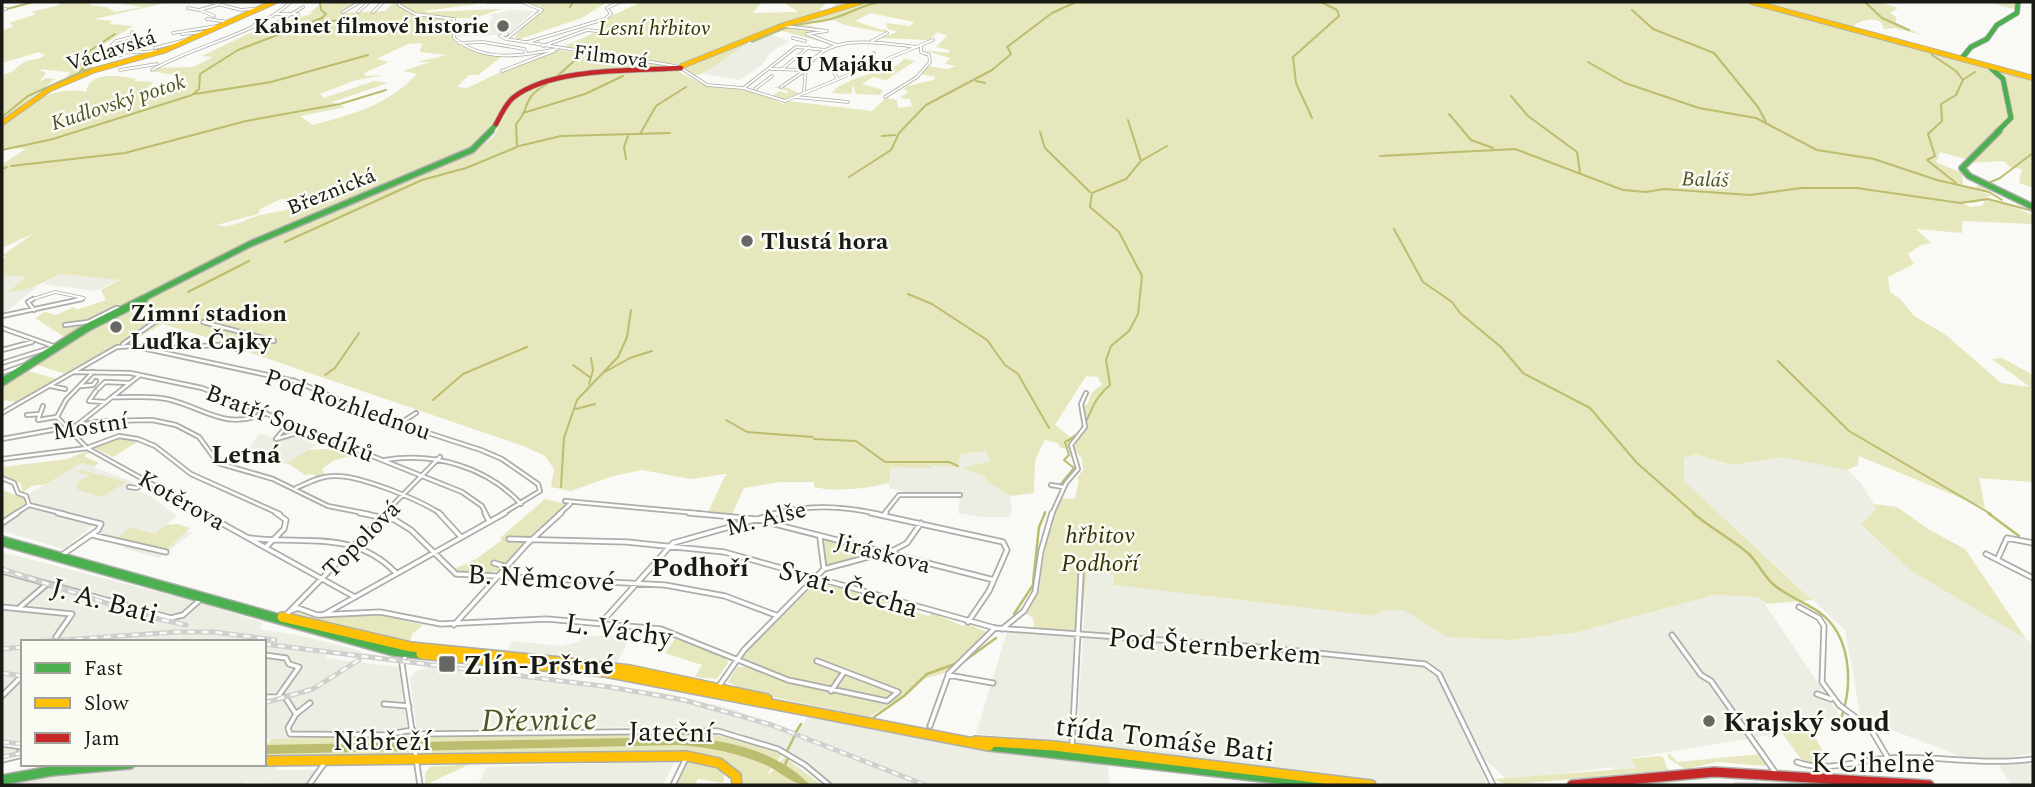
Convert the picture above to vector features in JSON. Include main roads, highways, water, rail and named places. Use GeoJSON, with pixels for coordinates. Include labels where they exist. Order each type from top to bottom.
{"type":"FeatureCollection","features":[{"type":"Feature","properties":{"kind":"main road","name":"Václavská"},"geometry":{"type":"LineString","coordinates":[[2,122],[37,96],[95,69],[196,38],[274,2]]}},
{"type":"Feature","properties":{"kind":"main road","name":"Březnická"},"geometry":{"type":"LineString","coordinates":[[3,378],[123,309],[268,236],[472,150],[492,135],[514,97],[529,88],[558,80],[678,67],[784,25],[861,2]]}},
{"type":"Feature","properties":{"kind":"main road"},"geometry":{"type":"LineString","coordinates":[[1752,2],[2033,78]]}},
{"type":"Feature","properties":{"kind":"main road"},"geometry":{"type":"LineString","coordinates":[[1962,58],[1971,47],[1986,39],[1997,25],[2017,13],[2018,2]]}},
{"type":"Feature","properties":{"kind":"main road"},"geometry":{"type":"LineString","coordinates":[[1983,64],[2002,77],[2011,118],[1964,163],[1963,170],[2033,206]]}},
{"type":"Feature","properties":{"kind":"main road","name":"třída Tomáše Bati"},"geometry":{"type":"LineString","coordinates":[[2,541],[282,619],[409,650],[615,668],[952,739],[1074,757],[1332,785]]}},
{"type":"Feature","properties":{"kind":"main road","name":"třída Tomáše Bati"},"geometry":{"type":"LineString","coordinates":[[952,739],[1072,748],[1281,779],[1371,785]]}},
{"type":"Feature","properties":{"kind":"main road"},"geometry":{"type":"LineString","coordinates":[[1072,748],[1074,757]]}},
{"type":"Feature","properties":{"kind":"main road","name":"Nábřeží"},"geometry":{"type":"LineString","coordinates":[[266,761],[687,756],[729,768],[736,776],[737,785]]}},
{"type":"Feature","properties":{"kind":"main road"},"geometry":{"type":"LineString","coordinates":[[2,780],[51,771],[107,766]]}},
{"type":"Feature","properties":{"kind":"main road"},"geometry":{"type":"LineString","coordinates":[[1572,785],[1714,772],[1929,785]]}},
{"type":"Feature","properties":{"kind":"waterway"},"geometry":{"type":"LineString","coordinates":[[7,9],[33,2]]}},
{"type":"Feature","properties":{"kind":"waterway","name":"Kudlovský potok"},"geometry":{"type":"LineString","coordinates":[[2,150],[53,139],[192,95],[199,89],[200,74],[238,50],[322,18],[326,14],[321,10],[320,2]]}},
{"type":"Feature","properties":{"kind":"waterway"},"geometry":{"type":"LineString","coordinates":[[570,7],[573,2]]}},
{"type":"Feature","properties":{"kind":"waterway"},"geometry":{"type":"LineString","coordinates":[[787,28],[831,19],[878,2]]}},
{"type":"Feature","properties":{"kind":"waterway"},"geometry":{"type":"LineString","coordinates":[[1007,47],[1052,13],[1076,2]]}},
{"type":"Feature","properties":{"kind":"waterway"},"geometry":{"type":"LineString","coordinates":[[1312,118],[1296,83],[1293,57],[1339,16],[1337,10],[1321,2]]}},
{"type":"Feature","properties":{"kind":"waterway"},"geometry":{"type":"LineString","coordinates":[[1865,2],[1882,18],[1909,30]]}},
{"type":"Feature","properties":{"kind":"waterway"},"geometry":{"type":"LineString","coordinates":[[1632,10],[1653,29],[1714,53],[1758,107],[1766,122]]}},
{"type":"Feature","properties":{"kind":"waterway"},"geometry":{"type":"LineString","coordinates":[[316,22],[346,20]]}},
{"type":"Feature","properties":{"kind":"waterway"},"geometry":{"type":"LineString","coordinates":[[752,42],[785,28]]}},
{"type":"Feature","properties":{"kind":"waterway"},"geometry":{"type":"LineString","coordinates":[[2,117],[28,96],[79,73],[84,67],[85,54],[115,34]]}},
{"type":"Feature","properties":{"kind":"waterway"},"geometry":{"type":"LineString","coordinates":[[160,50],[177,44]]}},
{"type":"Feature","properties":{"kind":"waterway"},"geometry":{"type":"LineString","coordinates":[[926,105],[992,70],[1011,54],[1008,48]]}},
{"type":"Feature","properties":{"kind":"waterway"},"geometry":{"type":"LineString","coordinates":[[195,94],[271,82],[368,55]]}},
{"type":"Feature","properties":{"kind":"waterway"},"geometry":{"type":"LineString","coordinates":[[1932,55],[1956,71],[1963,80],[1956,95],[1941,104],[1942,121],[1928,134],[1935,156],[1927,160],[1956,183]]}},
{"type":"Feature","properties":{"kind":"waterway"},"geometry":{"type":"LineString","coordinates":[[552,81],[574,61]]}},
{"type":"Feature","properties":{"kind":"waterway"},"geometry":{"type":"LineString","coordinates":[[1588,62],[1625,83],[1699,108],[1756,118],[1817,150],[1874,159],[1937,180],[1989,192],[2002,200]]}},
{"type":"Feature","properties":{"kind":"waterway"},"geometry":{"type":"LineString","coordinates":[[82,71],[114,63]]}},
{"type":"Feature","properties":{"kind":"waterway"},"geometry":{"type":"LineString","coordinates":[[1964,79],[1975,72]]}},
{"type":"Feature","properties":{"kind":"waterway"},"geometry":{"type":"LineString","coordinates":[[523,113],[585,94],[623,76]]}},
{"type":"Feature","properties":{"kind":"waterway"},"geometry":{"type":"LineString","coordinates":[[976,81],[985,83]]}},
{"type":"Feature","properties":{"kind":"waterway"},"geometry":{"type":"LineString","coordinates":[[523,113],[533,94],[547,84]]}},
{"type":"Feature","properties":{"kind":"waterway"},"geometry":{"type":"LineString","coordinates":[[640,134],[656,106],[686,87]]}},
{"type":"Feature","properties":{"kind":"waterway"},"geometry":{"type":"LineString","coordinates":[[11,166],[125,153],[246,121],[340,104],[386,90]]}},
{"type":"Feature","properties":{"kind":"waterway"},"geometry":{"type":"LineString","coordinates":[[1511,96],[1528,116],[1577,152],[1580,172]]}},
{"type":"Feature","properties":{"kind":"waterway"},"geometry":{"type":"LineString","coordinates":[[849,177],[891,150],[899,133],[925,106]]}},
{"type":"Feature","properties":{"kind":"waterway"},"geometry":{"type":"LineString","coordinates":[[285,242],[422,180],[466,168],[517,147],[516,124],[523,113]]}},
{"type":"Feature","properties":{"kind":"waterway"},"geometry":{"type":"LineString","coordinates":[[1449,114],[1471,140],[1493,148]]}},
{"type":"Feature","properties":{"kind":"waterway"},"geometry":{"type":"LineString","coordinates":[[1128,120],[1141,161]]}},
{"type":"Feature","properties":{"kind":"waterway"},"geometry":{"type":"LineString","coordinates":[[1040,132],[1045,148],[1090,192]]}},
{"type":"Feature","properties":{"kind":"waterway"},"geometry":{"type":"LineString","coordinates":[[640,134],[670,133]]}},
{"type":"Feature","properties":{"kind":"waterway"},"geometry":{"type":"LineString","coordinates":[[519,146],[561,136],[640,134]]}},
{"type":"Feature","properties":{"kind":"waterway"},"geometry":{"type":"LineString","coordinates":[[882,136],[895,135]]}},
{"type":"Feature","properties":{"kind":"waterway"},"geometry":{"type":"LineString","coordinates":[[626,159],[624,147],[628,136]]}},
{"type":"Feature","properties":{"kind":"waterway"},"geometry":{"type":"LineString","coordinates":[[1141,161],[1167,146]]}},
{"type":"Feature","properties":{"kind":"waterway","name":"Baláš"},"geometry":{"type":"LineString","coordinates":[[1380,156],[1515,149],[1623,190],[1646,192],[1664,189],[1750,195],[1801,188],[1857,188],[1960,203],[1988,199],[2033,211]]}},
{"type":"Feature","properties":{"kind":"waterway"},"geometry":{"type":"LineString","coordinates":[[1988,183],[2000,178],[2029,156]]}},
{"type":"Feature","properties":{"kind":"waterway"},"geometry":{"type":"LineString","coordinates":[[1081,430],[1095,402],[1110,385],[1106,360],[1111,346],[1129,331],[1138,314],[1142,276],[1119,232],[1090,207],[1092,193],[1126,179],[1141,161]]}},
{"type":"Feature","properties":{"kind":"waterway"},"geometry":{"type":"LineString","coordinates":[[2,169],[7,167]]}},
{"type":"Feature","properties":{"kind":"waterway"},"geometry":{"type":"LineString","coordinates":[[1394,229],[1423,282],[1452,302],[1460,313],[1501,347],[1523,373],[1590,408],[1637,463],[1695,514]]}},
{"type":"Feature","properties":{"kind":"waterway"},"geometry":{"type":"LineString","coordinates":[[188,292],[249,261]]}},
{"type":"Feature","properties":{"kind":"waterway"},"geometry":{"type":"LineString","coordinates":[[908,294],[932,304],[987,340],[1005,365],[1018,374],[1049,428]]}},
{"type":"Feature","properties":{"kind":"waterway"},"geometry":{"type":"LineString","coordinates":[[561,487],[564,438],[577,400],[618,357],[627,337],[631,310]]}},
{"type":"Feature","properties":{"kind":"waterway"},"geometry":{"type":"LineString","coordinates":[[325,375],[335,368],[359,333]]}},
{"type":"Feature","properties":{"kind":"waterway"},"geometry":{"type":"LineString","coordinates":[[433,400],[463,374],[527,347]]}},
{"type":"Feature","properties":{"kind":"waterway"},"geometry":{"type":"LineString","coordinates":[[603,373],[630,358],[652,351]]}},
{"type":"Feature","properties":{"kind":"waterway"},"geometry":{"type":"LineString","coordinates":[[591,358],[593,370],[591,378]]}},
{"type":"Feature","properties":{"kind":"waterway"},"geometry":{"type":"LineString","coordinates":[[1778,361],[1849,431],[1991,514]]}},
{"type":"Feature","properties":{"kind":"waterway"},"geometry":{"type":"LineString","coordinates":[[573,365],[591,378]]}},
{"type":"Feature","properties":{"kind":"waterway"},"geometry":{"type":"LineString","coordinates":[[589,384],[591,378]]}},
{"type":"Feature","properties":{"kind":"waterway"},"geometry":{"type":"LineString","coordinates":[[576,409],[595,404]]}},
{"type":"Feature","properties":{"kind":"waterway"},"geometry":{"type":"LineString","coordinates":[[726,420],[747,432],[813,437]]}},
{"type":"Feature","properties":{"kind":"waterway"},"geometry":{"type":"LineString","coordinates":[[1060,485],[1074,468],[1064,460],[1069,455],[1065,442],[1078,435]]}},
{"type":"Feature","properties":{"kind":"waterway"},"geometry":{"type":"LineString","coordinates":[[814,439],[856,441],[885,462],[949,462],[958,466]]}},
{"type":"Feature","properties":{"kind":"waterway"},"geometry":{"type":"LineString","coordinates":[[1033,583],[1039,527],[1045,513]]}},
{"type":"Feature","properties":{"kind":"waterway"},"geometry":{"type":"LineString","coordinates":[[1693,513],[1749,554],[1778,588],[1814,608],[1830,622],[1838,633],[1847,660],[1848,689],[1842,716]]}},
{"type":"Feature","properties":{"kind":"waterway"},"geometry":{"type":"LineString","coordinates":[[1988,513],[2019,536]]}},
{"type":"Feature","properties":{"kind":"waterway"},"geometry":{"type":"LineString","coordinates":[[1014,614],[1033,585]]}},
{"type":"Feature","properties":{"kind":"waterway"},"geometry":{"type":"LineString","coordinates":[[963,662],[996,638]]}},
{"type":"Feature","properties":{"kind":"waterway"},"geometry":{"type":"LineString","coordinates":[[874,717],[904,696],[927,674],[955,664]]}},
{"type":"Feature","properties":{"kind":"waterway"},"geometry":{"type":"LineString","coordinates":[[796,732],[801,724]]}},
{"type":"Feature","properties":{"kind":"waterway"},"geometry":{"type":"LineString","coordinates":[[787,751],[795,735]]}},
{"type":"Feature","properties":{"kind":"waterway"},"geometry":{"type":"LineString","coordinates":[[784,767],[788,758]]}},
{"type":"Feature","properties":{"kind":"railway"},"geometry":{"type":"LineString","coordinates":[[2,569],[149,617],[186,625]]}},
{"type":"Feature","properties":{"kind":"railway"},"geometry":{"type":"LineString","coordinates":[[62,640],[176,632],[214,632],[275,640]]}},
{"type":"Feature","properties":{"kind":"railway"},"geometry":{"type":"LineString","coordinates":[[266,644],[610,687],[684,700],[772,725],[925,785]]}},
{"type":"Feature","properties":{"kind":"railway"},"geometry":{"type":"LineString","coordinates":[[2,649],[21,647]]}},
{"type":"Feature","properties":{"kind":"railway"},"geometry":{"type":"LineString","coordinates":[[266,702],[313,689],[359,660]]}},
{"type":"Feature","properties":{"kind":"railway"},"geometry":{"type":"LineString","coordinates":[[2,673],[21,676]]}},
{"type":"Feature","properties":{"kind":"railway"},"geometry":{"type":"LineString","coordinates":[[2,742],[21,744]]}},
{"type":"Feature","properties":{"kind":"railway"},"geometry":{"type":"LineString","coordinates":[[2,757],[21,753]]}},
{"type":"Feature","properties":{"kind":"railway"},"geometry":{"type":"LineString","coordinates":[[1736,785],[1757,785]]}},
{"type":"Feature","properties":{"kind":"place","name":"Kabinet filmové historie"},"geometry":{"type":"Point","coordinates":[503,26]}},
{"type":"Feature","properties":{"kind":"place","name":"Tlustá hora"},"geometry":{"type":"Point","coordinates":[747,241]}},
{"type":"Feature","properties":{"kind":"place","name":"Zimní stadion Luďka Čajky"},"geometry":{"type":"Point","coordinates":[116,327]}},
{"type":"Feature","properties":{"kind":"place","name":"Zlín-Prštné"},"geometry":{"type":"Point","coordinates":[447,664]}},
{"type":"Feature","properties":{"kind":"place","name":"Krajský soud"},"geometry":{"type":"Point","coordinates":[1709,721]}},
{"type":"Feature","properties":{"kind":"district","name":"U Majáku"},"geometry":{"type":"Point","coordinates":[844,64]}},
{"type":"Feature","properties":{"kind":"district","name":"Letná"},"geometry":{"type":"Point","coordinates":[246,454]}},
{"type":"Feature","properties":{"kind":"district","name":"Podhoří"},"geometry":{"type":"Point","coordinates":[700,567]}},
{"type":"Feature","properties":{"kind":"park label","name":"Lesní hřbitov"},"geometry":{"type":"Point","coordinates":[654,28]}},
{"type":"Feature","properties":{"kind":"park label","name":"hřbitov Podhoří"},"geometry":{"type":"Point","coordinates":[1100,549]}},
{"type":"Feature","properties":{"kind":"water label","name":"Dřevnice"},"geometry":{"type":"Point","coordinates":[539,719]}}]}
